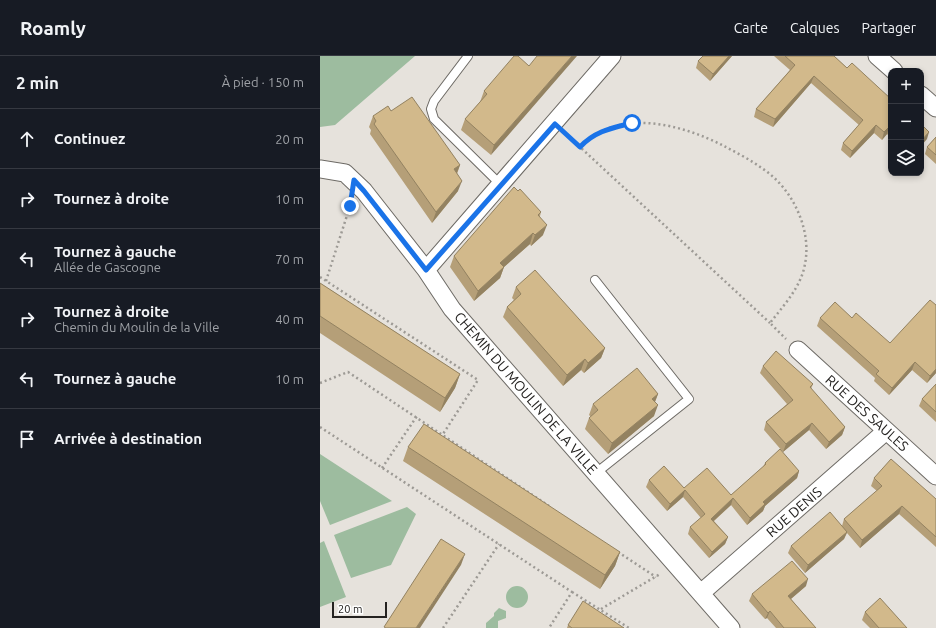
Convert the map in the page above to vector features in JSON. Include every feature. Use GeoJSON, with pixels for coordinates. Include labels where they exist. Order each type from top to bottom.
{"type":"FeatureCollection","features":[{"type":"Feature","properties":{"kind":"street"},"geometry":{"type":"LineString","coordinates":[[426,270],[555,124],[612,56]]}},
{"type":"Feature","properties":{"kind":"street"},"geometry":{"type":"LineString","coordinates":[[877,56],[891,68]]}},
{"type":"Feature","properties":{"kind":"street"},"geometry":{"type":"LineString","coordinates":[[924,98],[936,108]]}},
{"type":"Feature","properties":{"kind":"street","name":"CHEMIN DU MOULIN DE LA VILLE"},"geometry":{"type":"LineString","coordinates":[[320,169],[345,173],[364,191],[426,270],[452,309],[702,593],[731,628]]}},
{"type":"Feature","properties":{"kind":"street","name":"RUE DES SAULES"},"geometry":{"type":"LineString","coordinates":[[798,350],[936,476]]}},
{"type":"Feature","properties":{"kind":"street","name":"RUE DENIS"},"geometry":{"type":"LineString","coordinates":[[702,593],[886,431]]}},
{"type":"Feature","properties":{"kind":"lane"},"geometry":{"type":"LineString","coordinates":[[468,56],[434,101],[431,110],[434,119],[501,185]]}},
{"type":"Feature","properties":{"kind":"lane"},"geometry":{"type":"LineString","coordinates":[[595,280],[689,399],[596,473]]}},
{"type":"Feature","properties":{"kind":"path"},"geometry":{"type":"LineString","coordinates":[[580,147],[594,134],[610,128],[632,123],[654,123],[676,126],[699,134],[745,157],[764,169],[781,186],[799,213],[807,247],[801,278],[790,298],[770,323]]}},
{"type":"Feature","properties":{"kind":"path"},"geometry":{"type":"LineString","coordinates":[[555,124],[798,350]]}},
{"type":"Feature","properties":{"kind":"path"},"geometry":{"type":"LineString","coordinates":[[326,281],[350,206],[354,180]]}},
{"type":"Feature","properties":{"kind":"path"},"geometry":{"type":"LineString","coordinates":[[320,277],[478,380],[443,434]]}},
{"type":"Feature","properties":{"kind":"path"},"geometry":{"type":"LineString","coordinates":[[320,384],[348,372],[417,416],[553,508]]}},
{"type":"Feature","properties":{"kind":"path"},"geometry":{"type":"LineString","coordinates":[[382,468],[417,416]]}},
{"type":"Feature","properties":{"kind":"path"},"geometry":{"type":"LineString","coordinates":[[320,427],[629,628]]}},
{"type":"Feature","properties":{"kind":"path"},"geometry":{"type":"LineString","coordinates":[[443,628],[499,544]]}},
{"type":"Feature","properties":{"kind":"path"},"geometry":{"type":"LineString","coordinates":[[617,551],[656,577]]}},
{"type":"Feature","properties":{"kind":"path"},"geometry":{"type":"LineString","coordinates":[[601,609],[656,577],[674,562]]}},
{"type":"Feature","properties":{"kind":"path"},"geometry":{"type":"LineString","coordinates":[[549,628],[572,592]]}},
{"type":"Feature","properties":{"kind":"green space"},"geometry":{"type":"Polygon","coordinates":[[[320,56],[415,56],[335,125],[320,127],[320,56]]]}},
{"type":"Feature","properties":{"kind":"green space"},"geometry":{"type":"Polygon","coordinates":[[[320,454],[392,501],[330,525],[320,501],[320,454]]]}},
{"type":"Feature","properties":{"kind":"green space"},"geometry":{"type":"Polygon","coordinates":[[[407,507],[416,514],[391,565],[351,578],[334,535],[407,507]]]}},
{"type":"Feature","properties":{"kind":"green space"},"geometry":{"type":"Polygon","coordinates":[[[324,541],[346,597],[320,607],[320,543],[324,541]]]}},
{"type":"Feature","properties":{"kind":"green space"},"geometry":{"type":"Polygon","coordinates":[[[517,586],[525,589],[528,597],[525,605],[517,608],[509,605],[506,597],[509,589],[517,586]]]}},
{"type":"Feature","properties":{"kind":"green space"},"geometry":{"type":"Polygon","coordinates":[[[499,608],[506,611],[506,618],[498,621],[498,628],[486,628],[486,623],[494,616],[494,613],[499,608]]]}},
{"type":"Feature","properties":{"kind":"building"},"geometry":{"type":"Polygon","coordinates":[[[514,56],[518,56],[529,66],[537,56],[572,56],[494,145],[465,119],[487,94],[484,91],[514,56]]]}},
{"type":"Feature","properties":{"kind":"building"},"geometry":{"type":"Polygon","coordinates":[[[703,56],[729,56],[713,74],[698,61],[703,56]]]}},
{"type":"Feature","properties":{"kind":"building"},"geometry":{"type":"Polygon","coordinates":[[[785,56],[834,56],[847,68],[852,63],[888,96],[888,128],[884,132],[876,125],[852,151],[843,143],[863,120],[814,76],[775,119],[756,109],[795,65],[785,56]]]}},
{"type":"Feature","properties":{"kind":"building"},"geometry":{"type":"Polygon","coordinates":[[[412,97],[460,165],[454,169],[462,181],[436,212],[374,124],[376,121],[373,116],[388,106],[391,111],[412,97]]]}},
{"type":"Feature","properties":{"kind":"building"},"geometry":{"type":"Polygon","coordinates":[[[924,127],[929,132],[924,138],[924,127]]]}},
{"type":"Feature","properties":{"kind":"building"},"geometry":{"type":"Polygon","coordinates":[[[936,137],[936,155],[927,147],[936,137]]]}},
{"type":"Feature","properties":{"kind":"building"},"geometry":{"type":"Polygon","coordinates":[[[514,187],[518,191],[520,189],[541,212],[538,215],[547,225],[535,235],[533,233],[500,263],[504,267],[478,291],[454,256],[514,187]]]}},
{"type":"Feature","properties":{"kind":"building"},"geometry":{"type":"Polygon","coordinates":[[[535,270],[605,348],[588,363],[585,359],[567,375],[507,307],[521,294],[516,287],[535,270]]]}},
{"type":"Feature","properties":{"kind":"building"},"geometry":{"type":"Polygon","coordinates":[[[320,283],[460,374],[445,398],[320,316],[320,283]]]}},
{"type":"Feature","properties":{"kind":"building"},"geometry":{"type":"Polygon","coordinates":[[[930,300],[936,305],[936,369],[930,376],[915,362],[892,388],[876,374],[879,371],[820,318],[835,302],[852,318],[856,313],[890,343],[930,300]]]}},
{"type":"Feature","properties":{"kind":"building"},"geometry":{"type":"Polygon","coordinates":[[[776,351],[813,384],[810,387],[845,427],[829,442],[812,423],[786,444],[766,422],[793,400],[763,366],[776,351]]]}},
{"type":"Feature","properties":{"kind":"building"},"geometry":{"type":"Polygon","coordinates":[[[637,368],[658,394],[652,399],[658,405],[612,443],[589,418],[598,410],[593,404],[637,368]]]}},
{"type":"Feature","properties":{"kind":"building"},"geometry":{"type":"Polygon","coordinates":[[[936,384],[936,412],[922,399],[936,384]]]}},
{"type":"Feature","properties":{"kind":"building"},"geometry":{"type":"Polygon","coordinates":[[[424,424],[620,552],[605,575],[408,447],[424,424]]]}},
{"type":"Feature","properties":{"kind":"building"},"geometry":{"type":"Polygon","coordinates":[[[780,449],[799,471],[763,502],[765,504],[750,518],[733,498],[711,519],[728,537],[712,552],[690,527],[705,514],[685,490],[670,504],[649,480],[664,466],[684,488],[707,468],[731,495],[766,464],[765,463],[780,449]]]}},
{"type":"Feature","properties":{"kind":"building"},"geometry":{"type":"Polygon","coordinates":[[[891,459],[936,499],[936,537],[902,506],[862,540],[844,519],[882,486],[874,478],[891,459]]]}},
{"type":"Feature","properties":{"kind":"building"},"geometry":{"type":"Polygon","coordinates":[[[830,512],[847,532],[808,565],[791,546],[830,512]]]}},
{"type":"Feature","properties":{"kind":"building"},"geometry":{"type":"Polygon","coordinates":[[[441,539],[465,554],[416,628],[384,627],[441,539]]]}},
{"type":"Feature","properties":{"kind":"building"},"geometry":{"type":"Polygon","coordinates":[[[792,561],[808,579],[788,596],[816,628],[784,628],[770,611],[768,613],[752,594],[792,561]]]}},
{"type":"Feature","properties":{"kind":"building"},"geometry":{"type":"Polygon","coordinates":[[[880,598],[907,628],[879,628],[865,612],[880,598]]]}},
{"type":"Feature","properties":{"kind":"building"},"geometry":{"type":"Polygon","coordinates":[[[583,601],[624,628],[572,628],[568,625],[583,601]]]}},
{"type":"Feature","properties":{"kind":"route"},"geometry":{"type":"LineString","coordinates":[[350,206],[354,180],[426,270],[555,124],[580,147],[594,134],[610,128],[632,123]]}}]}
